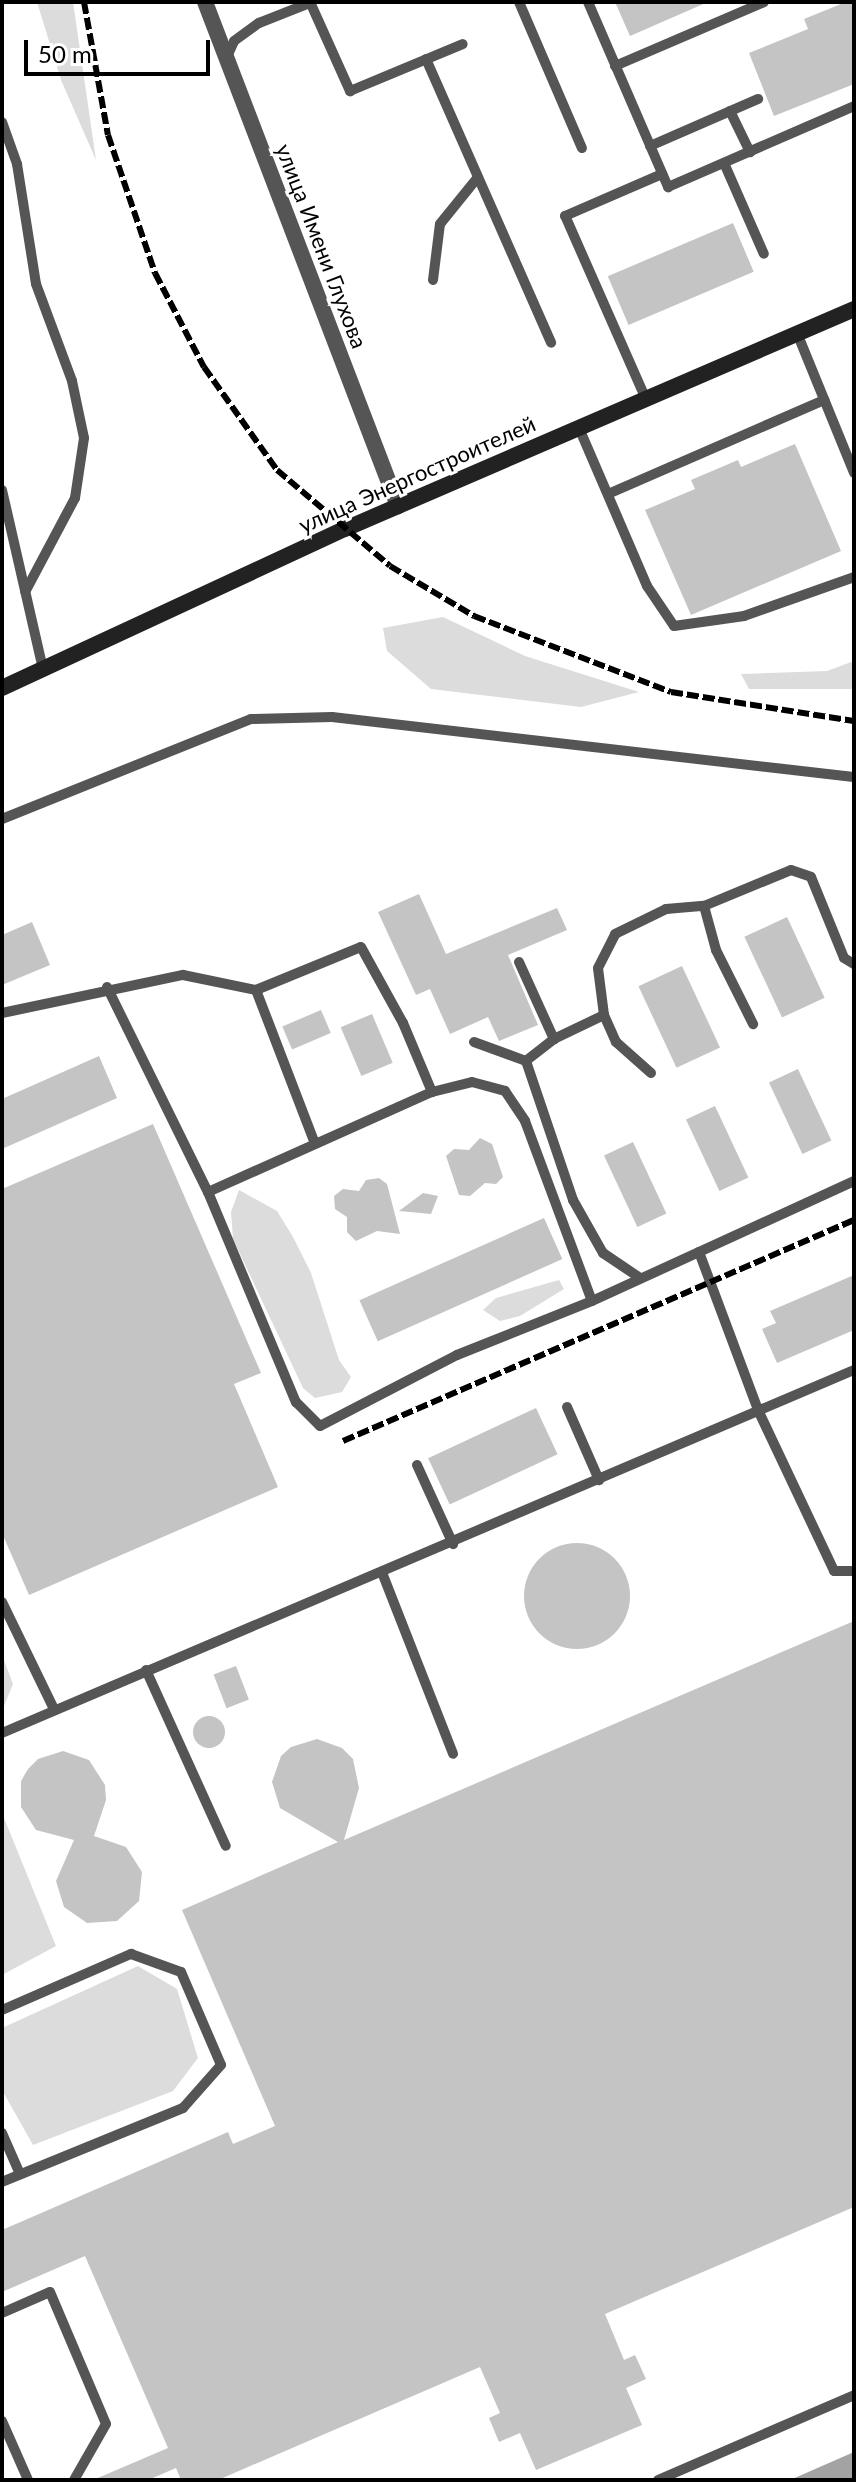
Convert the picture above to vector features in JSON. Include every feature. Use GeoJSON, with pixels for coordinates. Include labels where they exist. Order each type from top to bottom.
{"type":"FeatureCollection","features":[{"type":"Feature","properties":{"kind":"main road","name":"улица Энергостроителей"},"geometry":{"type":"LineString","coordinates":[[2,688],[398,506],[854,309]]}},
{"type":"Feature","properties":{"kind":"street","name":"улица Имени Глухова"},"geometry":{"type":"LineString","coordinates":[[205,2],[398,506]]}},
{"type":"Feature","properties":{"kind":"lane"},"geometry":{"type":"LineString","coordinates":[[226,59],[234,41],[259,23],[311,2],[350,91],[463,44]]}},
{"type":"Feature","properties":{"kind":"lane"},"geometry":{"type":"LineString","coordinates":[[519,2],[582,148]]}},
{"type":"Feature","properties":{"kind":"lane"},"geometry":{"type":"LineString","coordinates":[[588,2],[668,187],[854,106]]}},
{"type":"Feature","properties":{"kind":"lane"},"geometry":{"type":"LineString","coordinates":[[615,66],[764,2]]}},
{"type":"Feature","properties":{"kind":"lane"},"geometry":{"type":"LineString","coordinates":[[426,59],[551,343]]}},
{"type":"Feature","properties":{"kind":"lane"},"geometry":{"type":"LineString","coordinates":[[650,146],[758,99]]}},
{"type":"Feature","properties":{"kind":"lane"},"geometry":{"type":"LineString","coordinates":[[730,111],[750,152]]}},
{"type":"Feature","properties":{"kind":"lane"},"geometry":{"type":"LineString","coordinates":[[2,122],[17,164],[36,284],[72,381],[84,438],[75,498],[25,592]]}},
{"type":"Feature","properties":{"kind":"lane"},"geometry":{"type":"LineString","coordinates":[[724,163],[764,254]]}},
{"type":"Feature","properties":{"kind":"lane"},"geometry":{"type":"LineString","coordinates":[[645,397],[565,216],[662,174]]}},
{"type":"Feature","properties":{"kind":"lane"},"geometry":{"type":"LineString","coordinates":[[433,280],[440,224],[478,177]]}},
{"type":"Feature","properties":{"kind":"lane"},"geometry":{"type":"LineString","coordinates":[[797,333],[854,473]]}},
{"type":"Feature","properties":{"kind":"lane"},"geometry":{"type":"LineString","coordinates":[[608,494],[824,400]]}},
{"type":"Feature","properties":{"kind":"lane"},"geometry":{"type":"LineString","coordinates":[[579,428],[647,586],[674,626],[744,616],[854,577]]}},
{"type":"Feature","properties":{"kind":"lane"},"geometry":{"type":"LineString","coordinates":[[2,490],[43,669]]}},
{"type":"Feature","properties":{"kind":"lane"},"geometry":{"type":"LineString","coordinates":[[2,819],[251,719],[332,717],[854,777]]}},
{"type":"Feature","properties":{"kind":"lane"},"geometry":{"type":"LineString","coordinates":[[651,1073],[616,1042],[604,1015],[598,968],[615,934],[666,909],[704,906],[791,870],[811,877],[844,958],[854,964]]}},
{"type":"Feature","properties":{"kind":"lane"},"geometry":{"type":"LineString","coordinates":[[704,906],[716,950],[753,1024]]}},
{"type":"Feature","properties":{"kind":"lane"},"geometry":{"type":"LineString","coordinates":[[2,1013],[107,987],[183,975],[256,990],[361,947],[403,1023],[432,1092]]}},
{"type":"Feature","properties":{"kind":"lane"},"geometry":{"type":"LineString","coordinates":[[519,962],[554,1039]]}},
{"type":"Feature","properties":{"kind":"lane"},"geometry":{"type":"LineString","coordinates":[[107,987],[208,1192],[296,1402],[320,1426],[457,1355],[592,1301],[854,1181]]}},
{"type":"Feature","properties":{"kind":"lane"},"geometry":{"type":"LineString","coordinates":[[256,990],[314,1141]]}},
{"type":"Feature","properties":{"kind":"lane"},"geometry":{"type":"LineString","coordinates":[[526,1061],[554,1039],[604,1015]]}},
{"type":"Feature","properties":{"kind":"lane"},"geometry":{"type":"LineString","coordinates":[[474,1042],[526,1061]]}},
{"type":"Feature","properties":{"kind":"lane"},"geometry":{"type":"LineString","coordinates":[[526,1061],[573,1200],[603,1253],[640,1278]]}},
{"type":"Feature","properties":{"kind":"lane"},"geometry":{"type":"LineString","coordinates":[[208,1192],[314,1141],[432,1092],[472,1082],[505,1091],[525,1121],[592,1301]]}},
{"type":"Feature","properties":{"kind":"lane"},"geometry":{"type":"LineString","coordinates":[[699,1252],[758,1410],[834,1571],[854,1571]]}},
{"type":"Feature","properties":{"kind":"lane"},"geometry":{"type":"LineString","coordinates":[[2,1733],[53,1707],[383,1575],[854,1370]]}},
{"type":"Feature","properties":{"kind":"lane"},"geometry":{"type":"LineString","coordinates":[[567,1407],[599,1480]]}},
{"type":"Feature","properties":{"kind":"lane"},"geometry":{"type":"LineString","coordinates":[[417,1465],[453,1544]]}},
{"type":"Feature","properties":{"kind":"lane"},"geometry":{"type":"LineString","coordinates":[[383,1575],[453,1754]]}},
{"type":"Feature","properties":{"kind":"lane"},"geometry":{"type":"LineString","coordinates":[[3,1607],[53,1707]]}},
{"type":"Feature","properties":{"kind":"lane"},"geometry":{"type":"LineString","coordinates":[[146,1670],[226,1846]]}},
{"type":"Feature","properties":{"kind":"lane"},"geometry":{"type":"LineString","coordinates":[[2,2010],[131,1954],[181,1972],[221,2065],[183,2108],[2,2182]]}},
{"type":"Feature","properties":{"kind":"lane"},"geometry":{"type":"LineString","coordinates":[[2,2133],[20,2174]]}},
{"type":"Feature","properties":{"kind":"lane"},"geometry":{"type":"LineString","coordinates":[[2,2313],[50,2292],[106,2424],[74,2480]]}},
{"type":"Feature","properties":{"kind":"lane"},"geometry":{"type":"LineString","coordinates":[[658,2480],[854,2395]]}},
{"type":"Feature","properties":{"kind":"lane"},"geometry":{"type":"LineString","coordinates":[[2,2421],[28,2480]]}},
{"type":"Feature","properties":{"kind":"shaded area"},"geometry":{"type":"Polygon","coordinates":[[[37,2],[73,2],[96,160],[61,80],[37,2]]]}},
{"type":"Feature","properties":{"kind":"shaded area"},"geometry":{"type":"Polygon","coordinates":[[[443,617],[525,656],[639,692],[581,707],[431,689],[387,651],[383,628],[443,617]]]}},
{"type":"Feature","properties":{"kind":"shaded area"},"geometry":{"type":"Polygon","coordinates":[[[854,661],[854,689],[749,689],[741,674],[827,671],[854,661]]]}},
{"type":"Feature","properties":{"kind":"shaded area"},"geometry":{"type":"Polygon","coordinates":[[[239,1190],[277,1211],[293,1237],[311,1273],[339,1360],[351,1377],[342,1392],[315,1398],[303,1388],[233,1239],[231,1212],[239,1190]]]}},
{"type":"Feature","properties":{"kind":"shaded area"},"geometry":{"type":"Polygon","coordinates":[[[559,1280],[564,1289],[520,1316],[500,1321],[483,1310],[496,1298],[559,1280]]]}},
{"type":"Feature","properties":{"kind":"shaded area"},"geometry":{"type":"Polygon","coordinates":[[[2,1655],[13,1684],[2,1711],[2,1655]]]}},
{"type":"Feature","properties":{"kind":"shaded area"},"geometry":{"type":"Polygon","coordinates":[[[2,1813],[56,1946],[2,1975],[2,1813]]]}},
{"type":"Feature","properties":{"kind":"shaded area"},"geometry":{"type":"Polygon","coordinates":[[[138,1966],[177,1989],[198,2058],[173,2091],[33,2145],[2,2090],[2,2028],[138,1966]]]}},
{"type":"Feature","properties":{"kind":"shaded area"},"geometry":{"type":"Polygon","coordinates":[[[854,2452],[854,2480],[790,2480],[854,2452]]]}},
{"type":"Feature","properties":{"kind":"building"},"geometry":{"type":"Polygon","coordinates":[[[615,2],[708,2],[630,36],[615,2]]]}},
{"type":"Feature","properties":{"kind":"building"},"geometry":{"type":"Polygon","coordinates":[[[846,2],[854,2],[854,84],[774,116],[749,53],[808,29],[804,19],[846,2]]]}},
{"type":"Feature","properties":{"kind":"building"},"geometry":{"type":"Polygon","coordinates":[[[733,223],[754,272],[629,325],[608,276],[733,223]]]}},
{"type":"Feature","properties":{"kind":"building"},"geometry":{"type":"Polygon","coordinates":[[[795,444],[841,551],[691,615],[645,510],[695,489],[691,480],[738,460],[741,467],[795,444]]]}},
{"type":"Feature","properties":{"kind":"building"},"geometry":{"type":"Polygon","coordinates":[[[419,894],[446,954],[557,908],[567,930],[508,955],[538,1025],[499,1041],[488,1017],[450,1034],[430,989],[416,995],[378,912],[419,894]]]}},
{"type":"Feature","properties":{"kind":"building"},"geometry":{"type":"Polygon","coordinates":[[[787,917],[825,998],[782,1018],[744,937],[787,917]]]}},
{"type":"Feature","properties":{"kind":"building"},"geometry":{"type":"Polygon","coordinates":[[[32,922],[50,965],[2,985],[2,935],[32,922]]]}},
{"type":"Feature","properties":{"kind":"building"},"geometry":{"type":"Polygon","coordinates":[[[682,966],[720,1048],[677,1068],[638,986],[682,966]]]}},
{"type":"Feature","properties":{"kind":"building"},"geometry":{"type":"Polygon","coordinates":[[[321,1010],[331,1033],[292,1049],[282,1026],[321,1010]]]}},
{"type":"Feature","properties":{"kind":"building"},"geometry":{"type":"Polygon","coordinates":[[[372,1014],[393,1063],[361,1076],[341,1027],[372,1014]]]}},
{"type":"Feature","properties":{"kind":"building"},"geometry":{"type":"Polygon","coordinates":[[[99,1056],[117,1098],[2,1149],[2,1099],[99,1056]]]}},
{"type":"Feature","properties":{"kind":"building"},"geometry":{"type":"Polygon","coordinates":[[[798,1069],[831,1141],[802,1154],[769,1083],[798,1069]]]}},
{"type":"Feature","properties":{"kind":"building"},"geometry":{"type":"Polygon","coordinates":[[[715,1106],[748,1178],[719,1191],[686,1120],[715,1106]]]}},
{"type":"Feature","properties":{"kind":"building"},"geometry":{"type":"Polygon","coordinates":[[[153,1124],[261,1373],[234,1384],[278,1487],[29,1595],[2,1533],[2,1189],[153,1124]]]}},
{"type":"Feature","properties":{"kind":"building"},"geometry":{"type":"Polygon","coordinates":[[[480,1138],[492,1144],[503,1177],[496,1184],[485,1183],[470,1196],[459,1195],[446,1156],[454,1149],[469,1150],[480,1138]]]}},
{"type":"Feature","properties":{"kind":"building"},"geometry":{"type":"Polygon","coordinates":[[[633,1142],[666,1214],[637,1227],[604,1156],[633,1142]]]}},
{"type":"Feature","properties":{"kind":"building"},"geometry":{"type":"Polygon","coordinates":[[[379,1178],[387,1184],[400,1234],[377,1231],[356,1241],[347,1232],[347,1217],[335,1209],[334,1196],[343,1189],[359,1191],[366,1180],[379,1178]]]}},
{"type":"Feature","properties":{"kind":"building"},"geometry":{"type":"Polygon","coordinates":[[[423,1193],[438,1196],[431,1214],[399,1211],[423,1193]]]}},
{"type":"Feature","properties":{"kind":"building"},"geometry":{"type":"Polygon","coordinates":[[[544,1218],[562,1259],[378,1341],[359,1300],[544,1218]]]}},
{"type":"Feature","properties":{"kind":"building"},"geometry":{"type":"Polygon","coordinates":[[[854,1275],[854,1330],[777,1363],[762,1329],[776,1323],[770,1311],[854,1275]]]}},
{"type":"Feature","properties":{"kind":"building"},"geometry":{"type":"Polygon","coordinates":[[[536,1408],[558,1454],[450,1505],[428,1458],[536,1408]]]}},
{"type":"Feature","properties":{"kind":"building"},"geometry":{"type":"Polygon","coordinates":[[[577,1543],[597,1547],[614,1559],[626,1576],[630,1596],[626,1616],[614,1633],[597,1645],[577,1649],[557,1645],[540,1633],[528,1616],[524,1596],[528,1576],[540,1559],[557,1547],[577,1543]]]}},
{"type":"Feature","properties":{"kind":"building"},"geometry":{"type":"Polygon","coordinates":[[[854,1621],[854,2207],[605,2314],[624,2360],[635,2355],[646,2379],[626,2388],[642,2425],[536,2470],[520,2433],[499,2442],[489,2418],[500,2413],[480,2367],[218,2480],[181,2480],[176,2468],[148,2480],[93,2480],[168,2448],[85,2256],[2,2292],[2,2230],[228,2132],[233,2144],[275,2126],[182,1910],[338,1842],[280,1808],[272,1782],[281,1756],[291,1747],[317,1739],[342,1748],[353,1759],[359,1788],[344,1840],[854,1621]]]}},
{"type":"Feature","properties":{"kind":"building"},"geometry":{"type":"Polygon","coordinates":[[[236,1666],[249,1700],[226,1708],[214,1675],[236,1666]]]}},
{"type":"Feature","properties":{"kind":"building"},"geometry":{"type":"Polygon","coordinates":[[[209,1716],[220,1721],[225,1732],[220,1743],[209,1748],[198,1743],[193,1732],[198,1721],[209,1716]]]}},
{"type":"Feature","properties":{"kind":"building"},"geometry":{"type":"Polygon","coordinates":[[[63,1751],[89,1760],[105,1785],[106,1800],[94,1836],[126,1847],[142,1872],[139,1901],[117,1921],[87,1923],[64,1907],[56,1881],[74,1840],[36,1830],[21,1807],[21,1781],[28,1769],[38,1759],[63,1751]]]}},
{"type":"Feature","properties":{"kind":"railway"},"geometry":{"type":"LineString","coordinates":[[84,2],[108,135],[155,273],[204,367],[277,470],[390,566],[474,616],[671,692],[854,721]]}},
{"type":"Feature","properties":{"kind":"railway"},"geometry":{"type":"LineString","coordinates":[[343,1441],[854,1220]]}}]}
